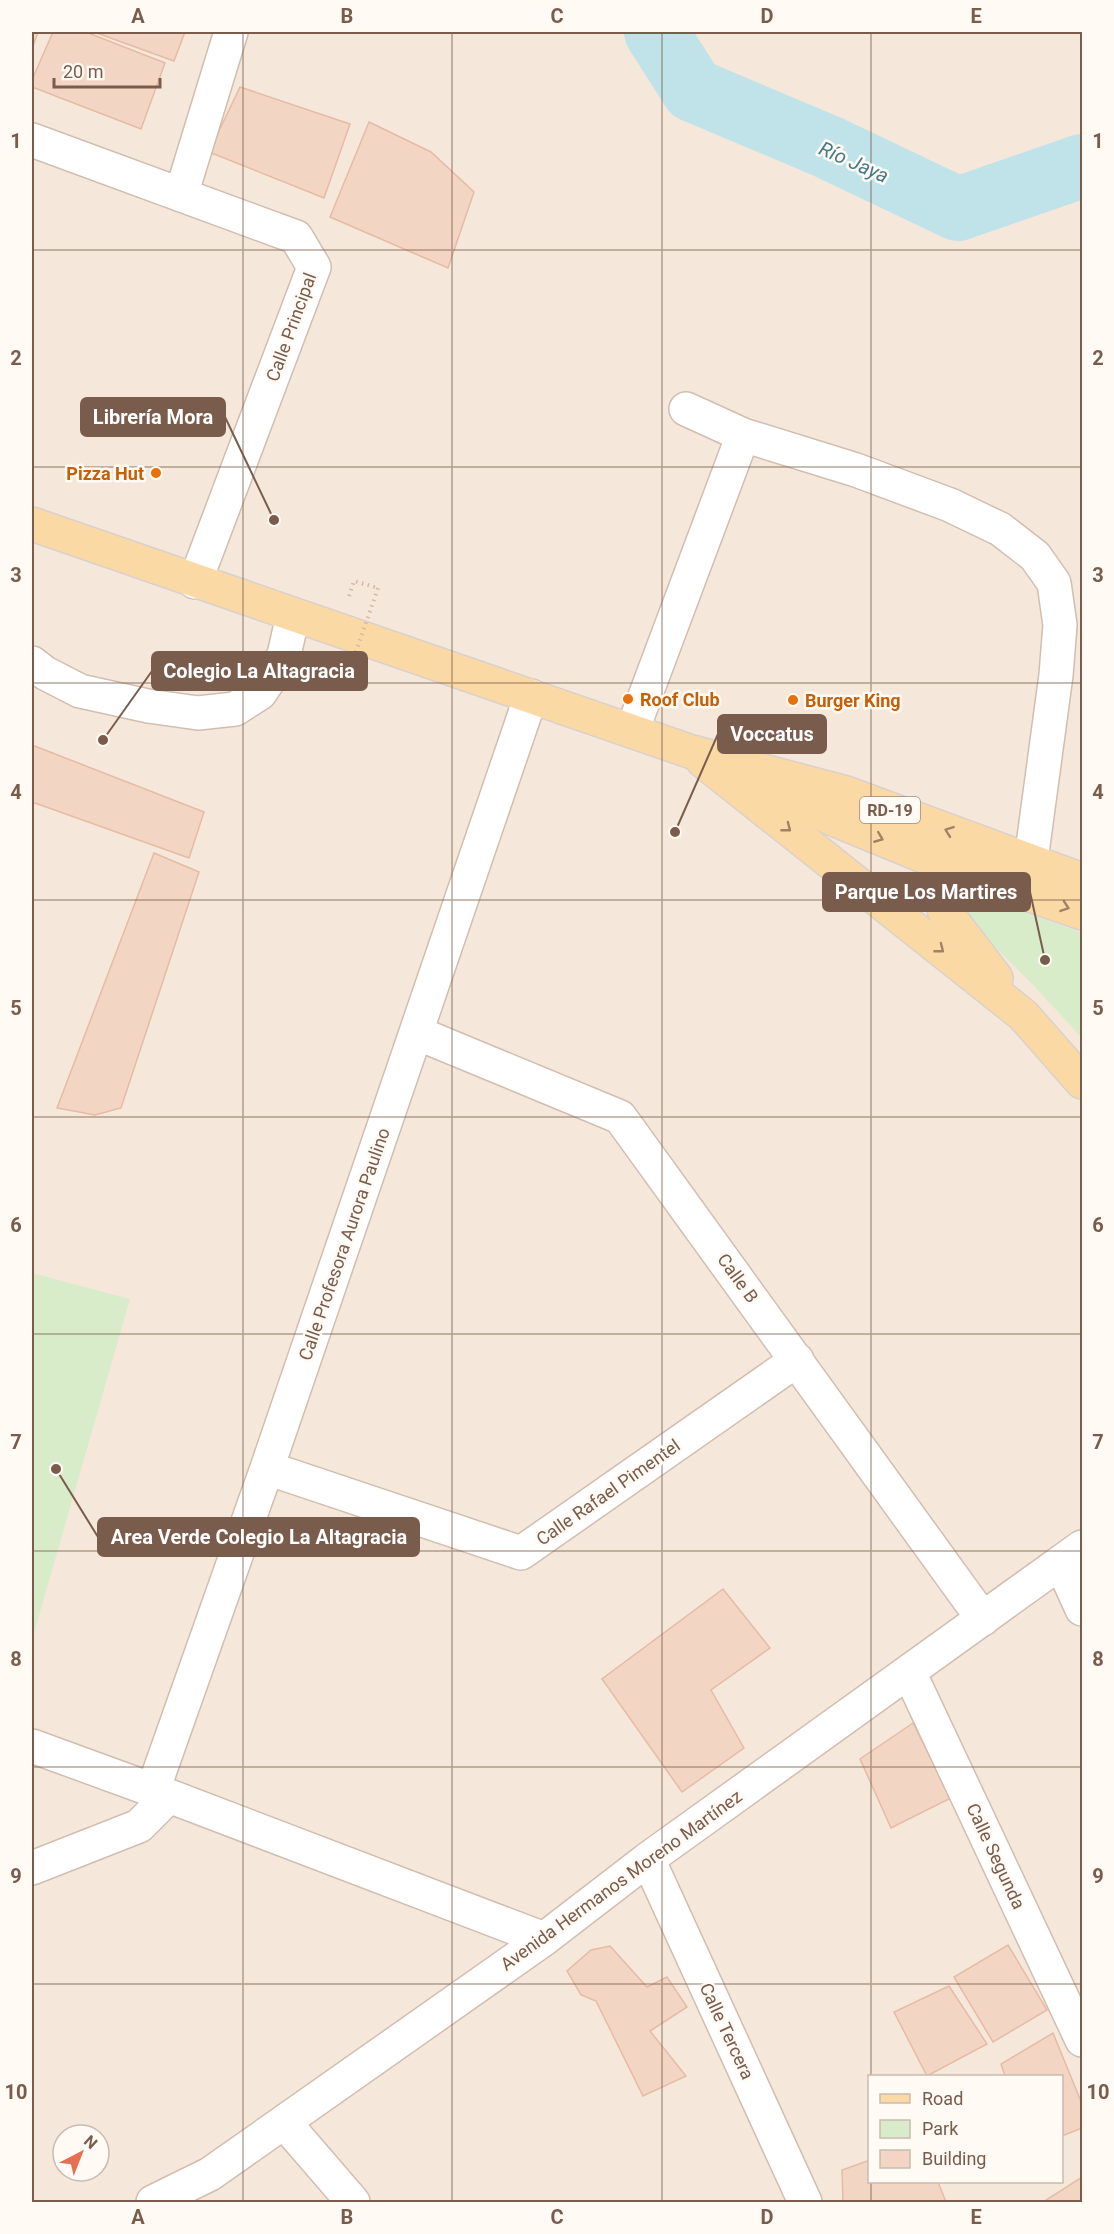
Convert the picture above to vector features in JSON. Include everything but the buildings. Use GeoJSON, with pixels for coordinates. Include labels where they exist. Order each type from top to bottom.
{"type":"FeatureCollection","features":[{"type":"Feature","properties":{"kind":"main road","name":"RD-19"},"geometry":{"type":"LineString","coordinates":[[32,524],[692,752],[846,793],[1083,880]]}},
{"type":"Feature","properties":{"kind":"main road","name":"RD-19"},"geometry":{"type":"LineString","coordinates":[[692,752],[831,819],[950,867],[1083,913]]}},
{"type":"Feature","properties":{"kind":"main road"},"geometry":{"type":"LineString","coordinates":[[692,752],[1023,1015]]}},
{"type":"Feature","properties":{"kind":"main road"},"geometry":{"type":"LineString","coordinates":[[1031,860],[975,860],[950,867],[942,890],[944,910],[1023,1015],[1083,1082]]}},
{"type":"Feature","properties":{"kind":"street"},"geometry":{"type":"LineString","coordinates":[[181,195],[231,32]]}},
{"type":"Feature","properties":{"kind":"street","name":"Calle Principal"},"geometry":{"type":"LineString","coordinates":[[32,140],[296,237],[314,267],[195,582]]}},
{"type":"Feature","properties":{"kind":"street"},"geometry":{"type":"LineString","coordinates":[[686,410],[743,435],[856,470],[950,505],[1000,530],[1035,556],[1054,583],[1060,625],[1031,860]]}},
{"type":"Feature","properties":{"kind":"street"},"geometry":{"type":"LineString","coordinates":[[632,731],[743,435]]}},
{"type":"Feature","properties":{"kind":"street"},"geometry":{"type":"LineString","coordinates":[[32,663],[45,673],[80,691],[148,706],[198,713],[235,709],[260,693],[272,675],[284,655],[293,615]]}},
{"type":"Feature","properties":{"kind":"street","name":"Calle Profesora Aurora Paulino"},"geometry":{"type":"LineString","coordinates":[[32,1868],[140,1826],[161,1793],[267,1468],[531,696]]}},
{"type":"Feature","properties":{"kind":"street","name":"Calle B"},"geometry":{"type":"LineString","coordinates":[[417,1033],[620,1117],[983,1618]]}},
{"type":"Feature","properties":{"kind":"street","name":"Calle Rafael Pimentel"},"geometry":{"type":"LineString","coordinates":[[267,1468],[521,1552],[797,1360]]}},
{"type":"Feature","properties":{"kind":"street"},"geometry":{"type":"LineString","coordinates":[[1072,1555],[1083,1609]]}},
{"type":"Feature","properties":{"kind":"street","name":"Avenida Hermanos Moreno Martínez"},"geometry":{"type":"LineString","coordinates":[[153,2202],[210,2174],[544,1939],[648,1859],[1072,1555]]}},
{"type":"Feature","properties":{"kind":"street","name":"Calle Segunda"},"geometry":{"type":"LineString","coordinates":[[909,1672],[1083,2040]]}},
{"type":"Feature","properties":{"kind":"street"},"geometry":{"type":"LineString","coordinates":[[32,1746],[544,1939]]}},
{"type":"Feature","properties":{"kind":"street","name":"Calle Tercera"},"geometry":{"type":"LineString","coordinates":[[648,1859],[805,2202]]}},
{"type":"Feature","properties":{"kind":"street"},"geometry":{"type":"LineString","coordinates":[[284,2122],[352,2202]]}},
{"type":"Feature","properties":{"kind":"path"},"geometry":{"type":"LineString","coordinates":[[324,681],[344,686],[378,588],[354,580]]}},
{"type":"Feature","properties":{"kind":"shaded area"},"geometry":{"type":"Polygon","coordinates":[[[32,32],[1082,32],[1082,2202],[32,2202],[32,32]]]}},
{"type":"Feature","properties":{"kind":"green space"},"geometry":{"type":"Polygon","coordinates":[[[974,893],[1082,933],[1082,1038],[963,915],[974,893]]]}},
{"type":"Feature","properties":{"kind":"green space"},"geometry":{"type":"Polygon","coordinates":[[[32,1273],[130,1299],[32,1640],[32,1273]]]}},
{"type":"Feature","properties":{"kind":"waterway","name":"Río Jaya"},"geometry":{"type":"LineString","coordinates":[[656,32],[693,90],[828,147],[958,209],[1082,166]]}},
{"type":"Feature","properties":{"kind":"place","name":"Pizza Hut"},"geometry":{"type":"Point","coordinates":[156,473]}},
{"type":"Feature","properties":{"kind":"place","name":"Librería Mora"},"geometry":{"type":"Point","coordinates":[274,520]}},
{"type":"Feature","properties":{"kind":"place","name":"Roof Club"},"geometry":{"type":"Point","coordinates":[628,699]}},
{"type":"Feature","properties":{"kind":"place","name":"Burger King"},"geometry":{"type":"Point","coordinates":[793,700]}},
{"type":"Feature","properties":{"kind":"place","name":"Colegio La Altagracia"},"geometry":{"type":"Point","coordinates":[103,740]}},
{"type":"Feature","properties":{"kind":"place","name":"Voccatus"},"geometry":{"type":"Point","coordinates":[675,832]}},
{"type":"Feature","properties":{"kind":"place","name":"Parque Los Martires"},"geometry":{"type":"Point","coordinates":[1045,960]}},
{"type":"Feature","properties":{"kind":"place","name":"Area Verde Colegio La Altagracia"},"geometry":{"type":"Point","coordinates":[56,1469]}}]}
